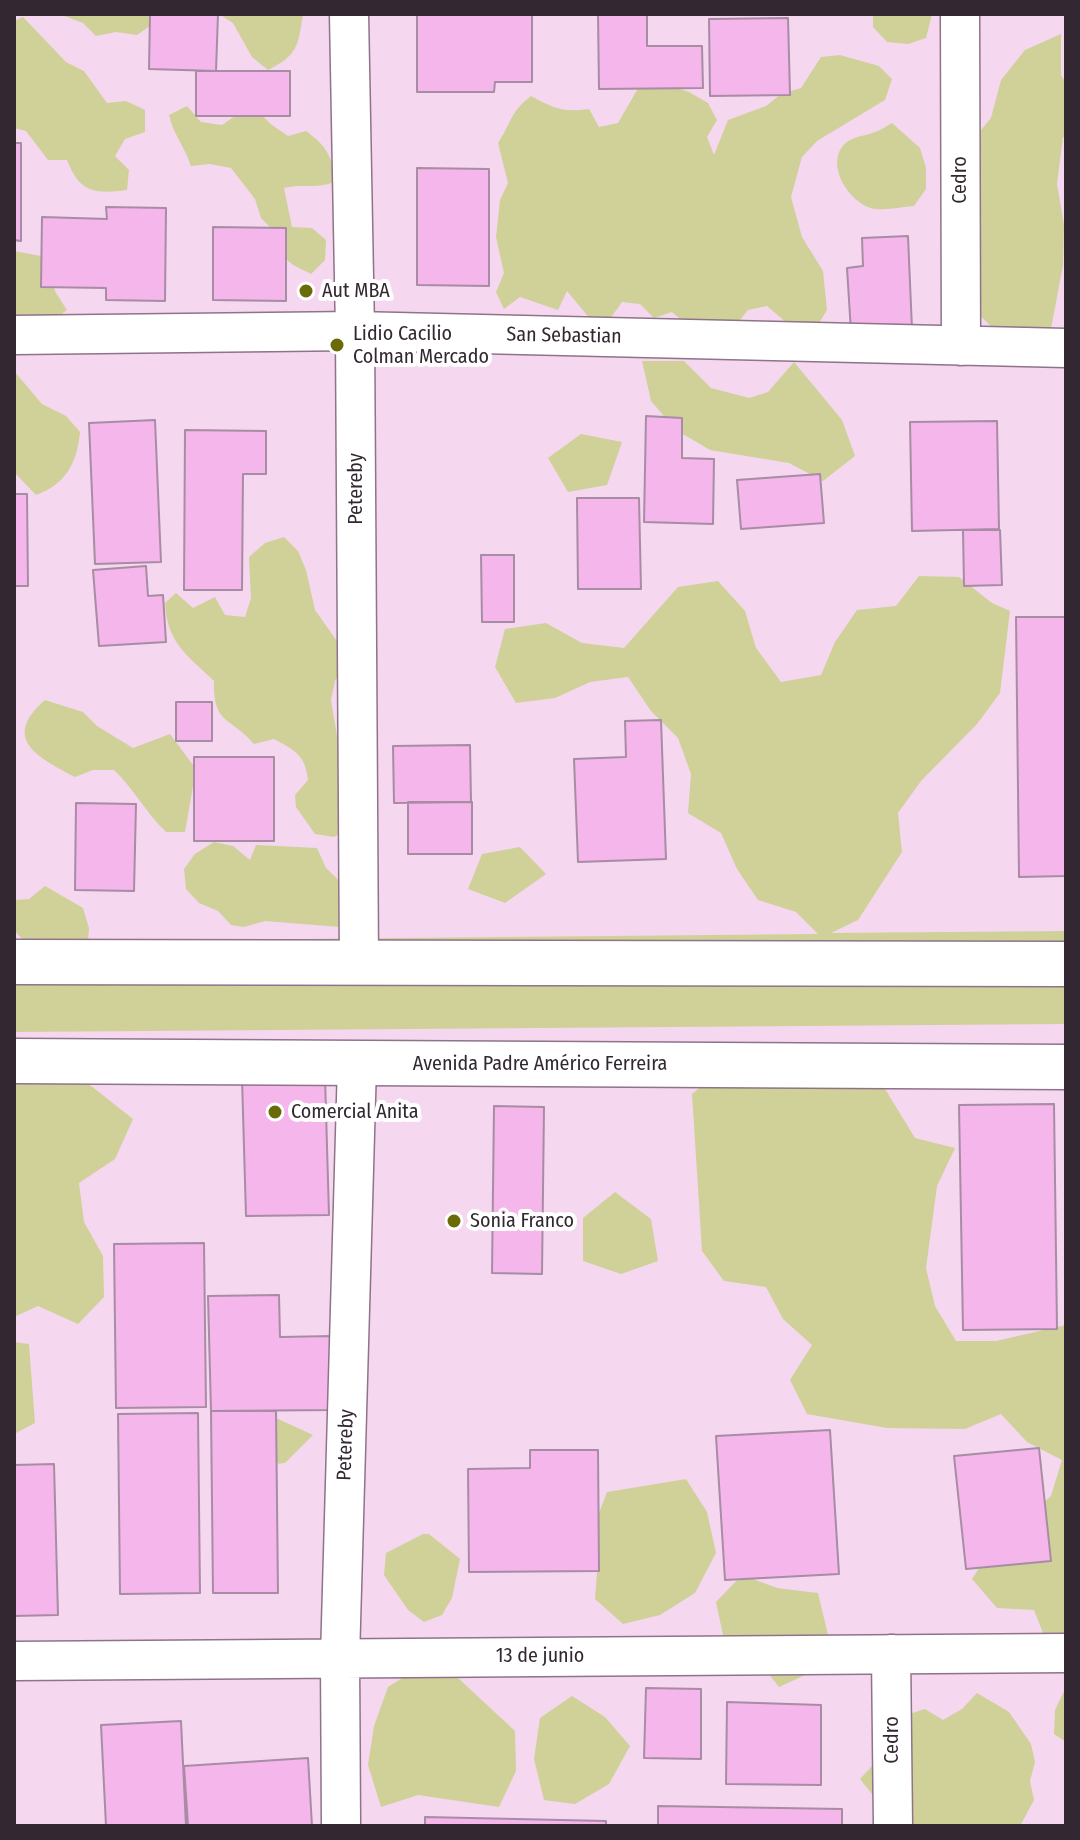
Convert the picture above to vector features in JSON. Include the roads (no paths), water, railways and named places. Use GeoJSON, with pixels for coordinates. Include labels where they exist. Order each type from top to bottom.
{"type":"FeatureCollection","features":[{"type":"Feature","properties":{"kind":"street","name":"Petereby"},"geometry":{"type":"LineString","coordinates":[[349,14],[355,331],[359,963]]}},
{"type":"Feature","properties":{"kind":"street","name":"Cedro"},"geometry":{"type":"LineString","coordinates":[[960,14],[961,346]]}},
{"type":"Feature","properties":{"kind":"street","name":"San Sebastian"},"geometry":{"type":"LineString","coordinates":[[14,335],[355,331],[1066,348]]}},
{"type":"Feature","properties":{"kind":"street"},"geometry":{"type":"LineString","coordinates":[[14,962],[1066,964]]}},
{"type":"Feature","properties":{"kind":"street","name":"Avenida Padre Américo Ferreira"},"geometry":{"type":"LineString","coordinates":[[14,1061],[1066,1067]]}},
{"type":"Feature","properties":{"kind":"street","name":"Petereby"},"geometry":{"type":"LineString","coordinates":[[341,1826],[340,1658],[357,1064]]}},
{"type":"Feature","properties":{"kind":"street","name":"13 de junio"},"geometry":{"type":"LineString","coordinates":[[14,1661],[1066,1653]]}},
{"type":"Feature","properties":{"kind":"street","name":"Cedro"},"geometry":{"type":"LineString","coordinates":[[891,1654],[893,1826]]}},
{"type":"Feature","properties":{"kind":"place","name":"Aut MBA"},"geometry":{"type":"Point","coordinates":[306,291]}},
{"type":"Feature","properties":{"kind":"place","name":"Lidio Cacilio Colman Mercado"},"geometry":{"type":"Point","coordinates":[337,345]}},
{"type":"Feature","properties":{"kind":"place","name":"Comercial Anita"},"geometry":{"type":"Point","coordinates":[275,1112]}},
{"type":"Feature","properties":{"kind":"place","name":"Sonia Franco"},"geometry":{"type":"Point","coordinates":[454,1221]}}]}
